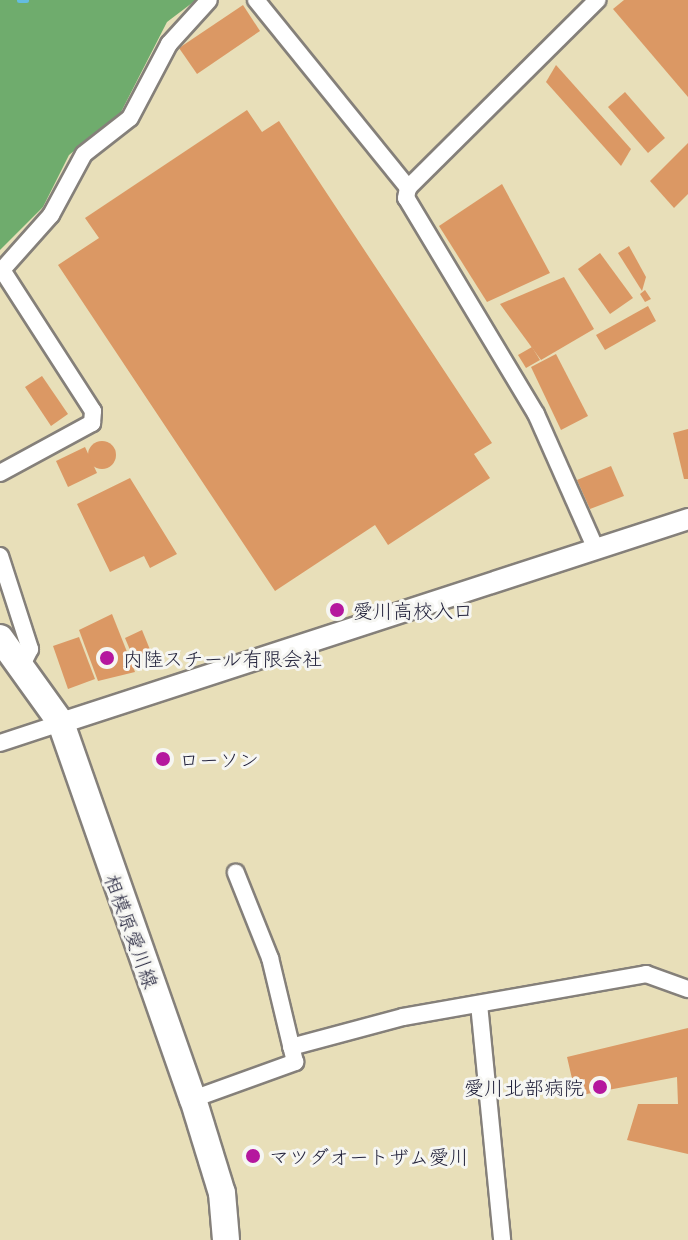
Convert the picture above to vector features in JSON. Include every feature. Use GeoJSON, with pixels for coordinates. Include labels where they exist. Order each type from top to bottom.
{"type":"FeatureCollection","features":[{"type":"Feature","properties":{"kind":"main road","name":"相模原愛川線"},"geometry":{"type":"LineString","coordinates":[[0,638],[23,663],[61,723],[193,1099],[229,1236]]}},
{"type":"Feature","properties":{"kind":"street"},"geometry":{"type":"LineString","coordinates":[[0,473],[92,423],[93,411],[2,270],[51,215],[84,154],[130,118],[169,44],[209,0]]}},
{"type":"Feature","properties":{"kind":"street"},"geometry":{"type":"LineString","coordinates":[[256,0],[408,188]]}},
{"type":"Feature","properties":{"kind":"street"},"geometry":{"type":"LineString","coordinates":[[595,547],[536,414],[406,198],[408,188],[597,0]]}},
{"type":"Feature","properties":{"kind":"street"},"geometry":{"type":"LineString","coordinates":[[0,743],[688,519]]}},
{"type":"Feature","properties":{"kind":"street"},"geometry":{"type":"LineString","coordinates":[[0,556],[30,649],[23,663]]}},
{"type":"Feature","properties":{"kind":"street"},"geometry":{"type":"LineString","coordinates":[[193,1099],[295,1062],[270,958],[236,873]]}},
{"type":"Feature","properties":{"kind":"street"},"geometry":{"type":"LineString","coordinates":[[291,1047],[479,1004],[646,974],[688,989]]}},
{"type":"Feature","properties":{"kind":"street"},"geometry":{"type":"LineString","coordinates":[[479,1004],[502,1240]]}},
{"type":"Feature","properties":{"kind":"green space"},"geometry":{"type":"Polygon","coordinates":[[[0,0],[196,0],[167,22],[121,112],[69,155],[43,207],[0,250],[0,0]]]}},
{"type":"Feature","properties":{"kind":"building"},"geometry":{"type":"Polygon","coordinates":[[[624,0],[688,0],[688,97],[613,9],[624,0]]]}},
{"type":"Feature","properties":{"kind":"building"},"geometry":{"type":"Polygon","coordinates":[[[243,5],[260,31],[197,74],[179,48],[243,5]]]}},
{"type":"Feature","properties":{"kind":"building"},"geometry":{"type":"Polygon","coordinates":[[[556,65],[631,149],[621,166],[546,82],[556,65]]]}},
{"type":"Feature","properties":{"kind":"building"},"geometry":{"type":"Polygon","coordinates":[[[625,92],[665,138],[648,153],[608,107],[625,92]]]}},
{"type":"Feature","properties":{"kind":"building"},"geometry":{"type":"Polygon","coordinates":[[[247,110],[262,132],[279,121],[492,443],[474,454],[490,478],[388,545],[375,525],[275,591],[58,265],[99,238],[85,218],[247,110]]]}},
{"type":"Feature","properties":{"kind":"building"},"geometry":{"type":"Polygon","coordinates":[[[688,143],[688,194],[674,208],[650,181],[688,143]]]}},
{"type":"Feature","properties":{"kind":"building"},"geometry":{"type":"Polygon","coordinates":[[[502,184],[550,273],[487,302],[439,226],[502,184]]]}},
{"type":"Feature","properties":{"kind":"building"},"geometry":{"type":"Polygon","coordinates":[[[629,246],[646,277],[642,291],[618,253],[629,246]]]}},
{"type":"Feature","properties":{"kind":"building"},"geometry":{"type":"Polygon","coordinates":[[[600,253],[633,298],[610,314],[578,269],[600,253]]]}},
{"type":"Feature","properties":{"kind":"building"},"geometry":{"type":"Polygon","coordinates":[[[564,277],[594,329],[541,360],[500,304],[564,277]]]}},
{"type":"Feature","properties":{"kind":"building"},"geometry":{"type":"Polygon","coordinates":[[[645,290],[651,299],[645,302],[640,294],[645,290]]]}},
{"type":"Feature","properties":{"kind":"building"},"geometry":{"type":"Polygon","coordinates":[[[648,306],[656,321],[605,350],[596,335],[648,306]]]}},
{"type":"Feature","properties":{"kind":"building"},"geometry":{"type":"Polygon","coordinates":[[[532,347],[540,360],[526,368],[518,355],[532,347]]]}},
{"type":"Feature","properties":{"kind":"building"},"geometry":{"type":"Polygon","coordinates":[[[556,354],[588,416],[561,430],[531,367],[556,354]]]}},
{"type":"Feature","properties":{"kind":"building"},"geometry":{"type":"Polygon","coordinates":[[[42,376],[68,414],[51,426],[25,387],[42,376]]]}},
{"type":"Feature","properties":{"kind":"building"},"geometry":{"type":"Polygon","coordinates":[[[688,429],[688,479],[684,479],[673,433],[688,429]]]}},
{"type":"Feature","properties":{"kind":"building"},"geometry":{"type":"Polygon","coordinates":[[[102,441],[112,445],[116,455],[112,465],[102,469],[92,465],[88,455],[92,445],[102,441]]]}},
{"type":"Feature","properties":{"kind":"building"},"geometry":{"type":"Polygon","coordinates":[[[85,447],[97,473],[68,487],[56,461],[85,447]]]}},
{"type":"Feature","properties":{"kind":"building"},"geometry":{"type":"Polygon","coordinates":[[[611,466],[624,496],[590,509],[577,480],[611,466]]]}},
{"type":"Feature","properties":{"kind":"building"},"geometry":{"type":"Polygon","coordinates":[[[130,478],[177,554],[150,568],[144,556],[110,572],[77,504],[130,478]]]}},
{"type":"Feature","properties":{"kind":"building"},"geometry":{"type":"Polygon","coordinates":[[[112,614],[135,672],[98,681],[79,630],[112,614]]]}},
{"type":"Feature","properties":{"kind":"building"},"geometry":{"type":"Polygon","coordinates":[[[142,630],[155,662],[138,669],[125,638],[142,630]]]}},
{"type":"Feature","properties":{"kind":"building"},"geometry":{"type":"Polygon","coordinates":[[[79,637],[95,679],[68,689],[53,646],[79,637]]]}},
{"type":"Feature","properties":{"kind":"building","name":"愛川北部病院"},"geometry":{"type":"Polygon","coordinates":[[[688,1028],[688,1154],[627,1140],[638,1104],[678,1104],[677,1077],[576,1096],[567,1057],[688,1028]]]}},
{"type":"Feature","properties":{"kind":"waterway"},"geometry":{"type":"LineString","coordinates":[[19,0],[26,0]]}},
{"type":"Feature","properties":{"kind":"place","name":"愛川高校入口"},"geometry":{"type":"Point","coordinates":[337,610]}},
{"type":"Feature","properties":{"kind":"place","name":"内陸スチール有限会社"},"geometry":{"type":"Point","coordinates":[107,658]}},
{"type":"Feature","properties":{"kind":"place","name":"ローソン"},"geometry":{"type":"Point","coordinates":[163,759]}},
{"type":"Feature","properties":{"kind":"place","name":"愛川北部病院"},"geometry":{"type":"Point","coordinates":[600,1087]}},
{"type":"Feature","properties":{"kind":"place","name":"マツダオートザム愛川"},"geometry":{"type":"Point","coordinates":[253,1156]}}]}
